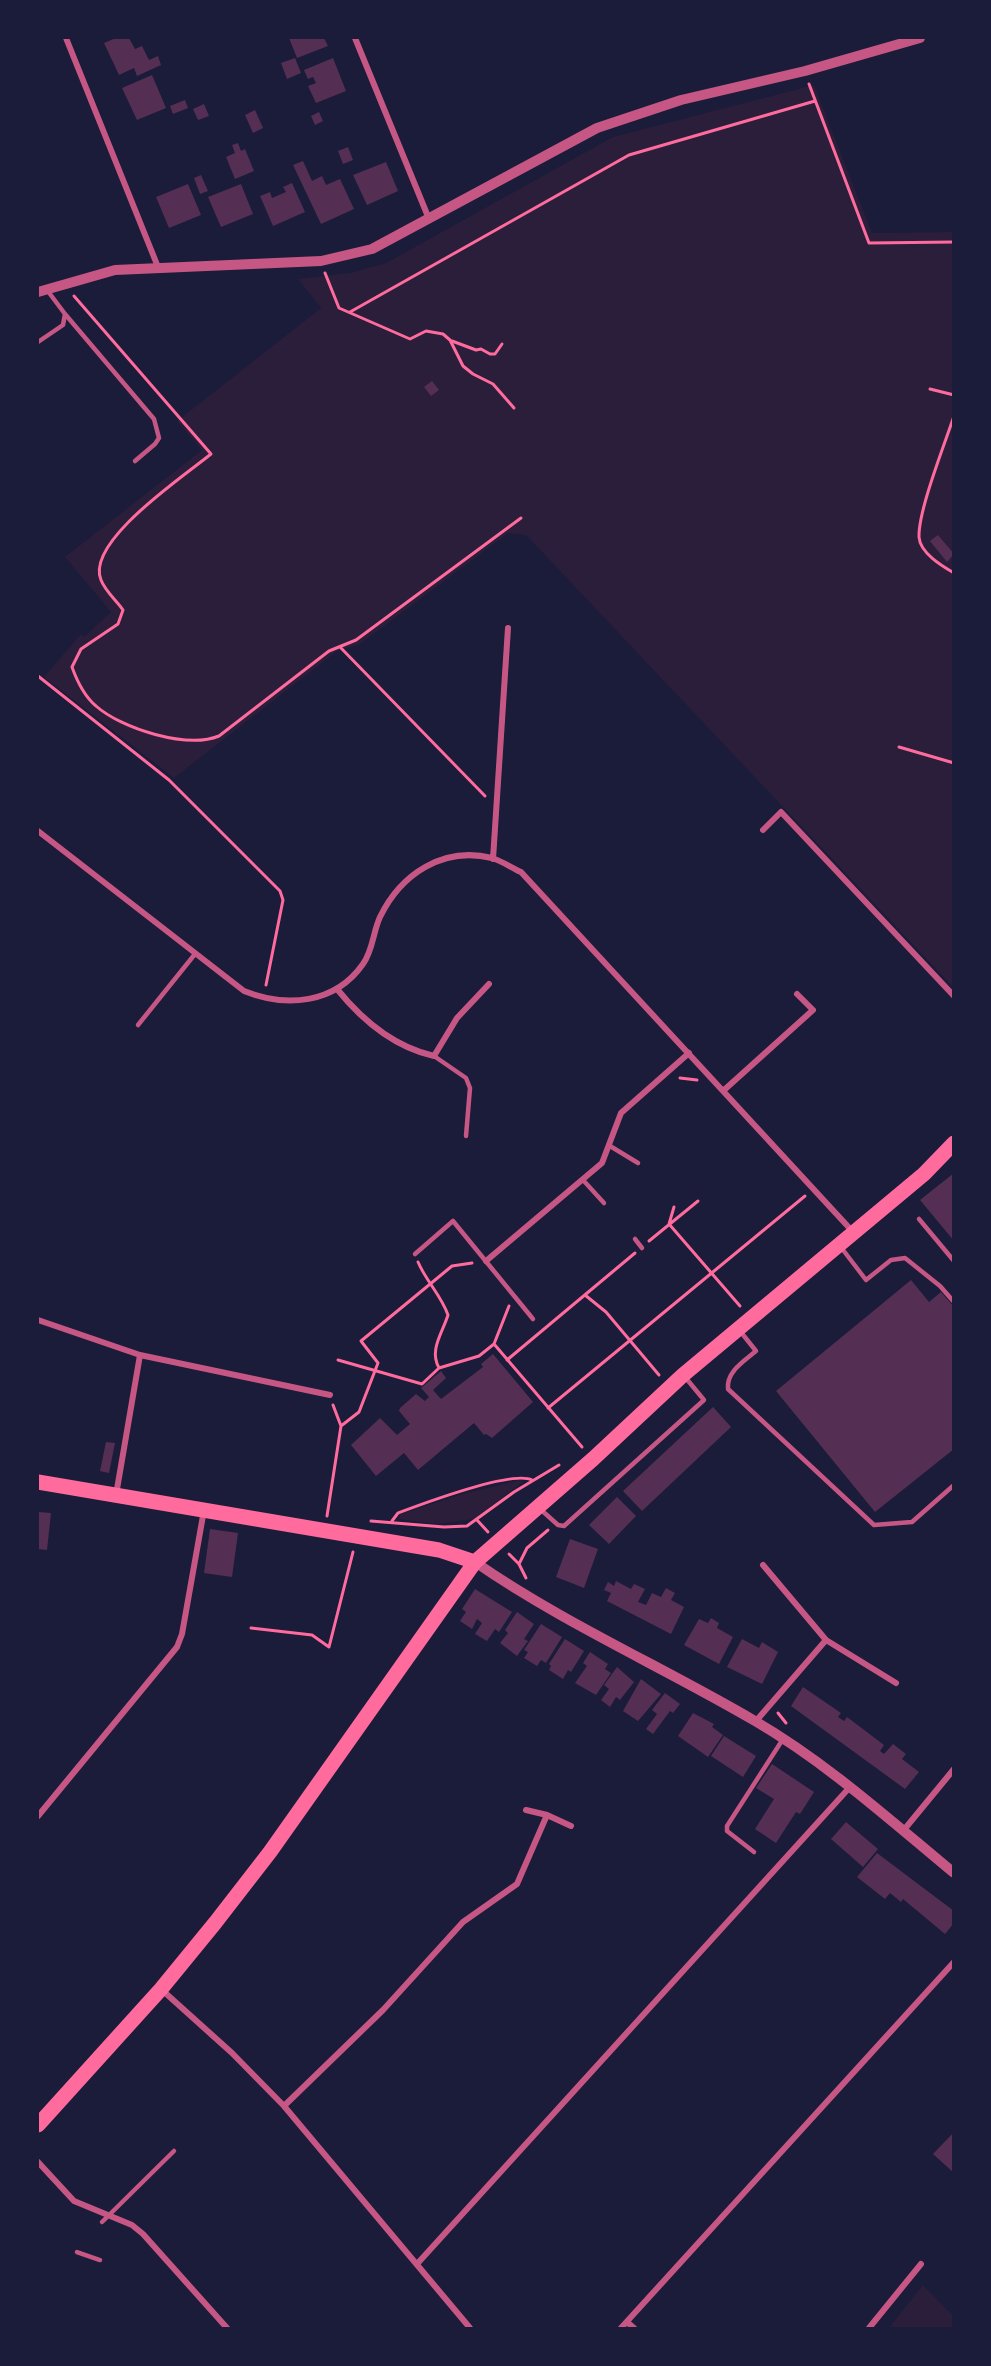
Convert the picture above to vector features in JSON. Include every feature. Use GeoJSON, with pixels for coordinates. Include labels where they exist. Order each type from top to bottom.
{"type":"FeatureCollection","features":[{"type":"Feature","properties":{"kind":"main road"},"geometry":{"type":"LineString","coordinates":[[38,2125],[161,1989],[270,1851],[475,1562],[593,1459],[683,1375],[855,1234],[924,1174],[954,1143]]}},
{"type":"Feature","properties":{"kind":"main road"},"geometry":{"type":"LineString","coordinates":[[38,1482],[204,1510],[326,1523],[357,1537],[439,1550],[475,1562]]}},
{"type":"Feature","properties":{"kind":"street"},"geometry":{"type":"LineString","coordinates":[[66,38],[158,267]]}},
{"type":"Feature","properties":{"kind":"street"},"geometry":{"type":"LineString","coordinates":[[355,38],[429,219]]}},
{"type":"Feature","properties":{"kind":"street"},"geometry":{"type":"LineString","coordinates":[[41,290],[115,270],[321,261],[372,249],[597,128],[681,100],[805,71],[920,38]]}},
{"type":"Feature","properties":{"kind":"street"},"geometry":{"type":"LineString","coordinates":[[493,859],[508,628]]}},
{"type":"Feature","properties":{"kind":"street"},"geometry":{"type":"LineString","coordinates":[[763,830],[781,812],[954,996]]}},
{"type":"Feature","properties":{"kind":"street"},"geometry":{"type":"LineString","coordinates":[[38,831],[244,991],[263,999],[286,1002],[312,999],[337,989],[364,964],[379,920],[392,896],[406,880],[438,861],[465,856],[493,859],[521,872],[855,1234]]}},
{"type":"Feature","properties":{"kind":"street"},"geometry":{"type":"LineString","coordinates":[[337,989],[354,1010],[376,1028],[415,1051],[434,1056],[458,1018],[489,984]]}},
{"type":"Feature","properties":{"kind":"street"},"geometry":{"type":"LineString","coordinates":[[723,1090],[813,1010],[797,994]]}},
{"type":"Feature","properties":{"kind":"street"},"geometry":{"type":"LineString","coordinates":[[486,1261],[602,1163],[621,1113],[689,1053]]}},
{"type":"Feature","properties":{"kind":"street"},"geometry":{"type":"LineString","coordinates":[[38,1320],[140,1355],[330,1395]]}},
{"type":"Feature","properties":{"kind":"street"},"geometry":{"type":"LineString","coordinates":[[116,1495],[140,1355]]}},
{"type":"Feature","properties":{"kind":"street"},"geometry":{"type":"LineString","coordinates":[[38,1816],[177,1647],[182,1635],[204,1510]]}},
{"type":"Feature","properties":{"kind":"street"},"geometry":{"type":"LineString","coordinates":[[475,1562],[531,1599],[783,1739],[850,1787],[954,1873]]}},
{"type":"Feature","properties":{"kind":"street"},"geometry":{"type":"LineString","coordinates":[[763,1565],[826,1640],[896,1683]]}},
{"type":"Feature","properties":{"kind":"street"},"geometry":{"type":"LineString","coordinates":[[756,1722],[826,1640]]}},
{"type":"Feature","properties":{"kind":"street"},"geometry":{"type":"LineString","coordinates":[[903,1831],[954,1769]]}},
{"type":"Feature","properties":{"kind":"street"},"geometry":{"type":"LineString","coordinates":[[417,2264],[850,1787]]}},
{"type":"Feature","properties":{"kind":"street"},"geometry":{"type":"LineString","coordinates":[[526,1810],[547,1815],[571,1826]]}},
{"type":"Feature","properties":{"kind":"street"},"geometry":{"type":"LineString","coordinates":[[284,2106],[383,2010],[463,1922],[517,1884],[547,1815]]}},
{"type":"Feature","properties":{"kind":"street"},"geometry":{"type":"LineString","coordinates":[[621,2328],[954,1962]]}},
{"type":"Feature","properties":{"kind":"street"},"geometry":{"type":"LineString","coordinates":[[161,1989],[232,2053],[284,2106],[470,2328]]}},
{"type":"Feature","properties":{"kind":"street"},"geometry":{"type":"LineString","coordinates":[[38,2162],[74,2202],[132,2225],[159,2251],[227,2328]]}},
{"type":"Feature","properties":{"kind":"street"},"geometry":{"type":"LineString","coordinates":[[869,2328],[921,2264]]}},
{"type":"Feature","properties":{"kind":"street"},"geometry":{"type":"LineString","coordinates":[[627,2322],[634,2328]]}},
{"type":"Feature","properties":{"kind":"lane"},"geometry":{"type":"LineString","coordinates":[[41,290],[65,314],[154,419],[159,438],[135,461]]}},
{"type":"Feature","properties":{"kind":"lane"},"geometry":{"type":"LineString","coordinates":[[38,342],[63,325],[65,314]]}},
{"type":"Feature","properties":{"kind":"lane"},"geometry":{"type":"LineString","coordinates":[[138,1025],[195,954]]}},
{"type":"Feature","properties":{"kind":"lane"},"geometry":{"type":"LineString","coordinates":[[434,1056],[466,1078],[470,1088],[466,1136]]}},
{"type":"Feature","properties":{"kind":"lane"},"geometry":{"type":"LineString","coordinates":[[610,1146],[638,1162]]}},
{"type":"Feature","properties":{"kind":"lane"},"geometry":{"type":"LineString","coordinates":[[583,1180],[604,1203]]}},
{"type":"Feature","properties":{"kind":"lane"},"geometry":{"type":"LineString","coordinates":[[918,1219],[954,1261]]}},
{"type":"Feature","properties":{"kind":"lane"},"geometry":{"type":"LineString","coordinates":[[415,1254],[453,1221],[533,1319]]}},
{"type":"Feature","properties":{"kind":"lane"},"geometry":{"type":"LineString","coordinates":[[635,1239],[642,1248]]}},
{"type":"Feature","properties":{"kind":"lane"},"geometry":{"type":"LineString","coordinates":[[840,1246],[867,1280],[891,1260],[897,1257],[905,1258],[940,1286],[954,1302]]}},
{"type":"Feature","properties":{"kind":"lane"},"geometry":{"type":"LineString","coordinates":[[739,1329],[756,1351],[733,1371],[727,1381],[728,1389],[874,1525],[912,1522],[954,1485]]}},
{"type":"Feature","properties":{"kind":"lane"},"geometry":{"type":"LineString","coordinates":[[538,1507],[558,1525],[564,1526],[704,1400],[683,1375]]}},
{"type":"Feature","properties":{"kind":"lane"},"geometry":{"type":"LineString","coordinates":[[754,1852],[727,1832],[727,1826],[783,1739]]}},
{"type":"Feature","properties":{"kind":"lane"},"geometry":{"type":"LineString","coordinates":[[102,2222],[174,2151]]}},
{"type":"Feature","properties":{"kind":"lane"},"geometry":{"type":"LineString","coordinates":[[77,2252],[100,2260]]}},
{"type":"Feature","properties":{"kind":"path"},"geometry":{"type":"LineString","coordinates":[[805,71],[868,243],[954,242]]}},
{"type":"Feature","properties":{"kind":"path"},"geometry":{"type":"LineString","coordinates":[[350,312],[629,155],[815,101]]}},
{"type":"Feature","properties":{"kind":"path"},"geometry":{"type":"LineString","coordinates":[[321,261],[339,308],[410,339],[426,331],[434,331],[450,340],[490,354],[495,354],[502,344]]}},
{"type":"Feature","properties":{"kind":"path"},"geometry":{"type":"LineString","coordinates":[[70,281],[75,298],[211,454],[116,533],[100,560],[101,580],[123,610],[118,624],[81,649],[72,667],[77,683],[96,706],[144,732],[206,742],[219,736],[329,651],[356,640],[521,518]]}},
{"type":"Feature","properties":{"kind":"path"},"geometry":{"type":"LineString","coordinates":[[450,340],[463,366],[472,374],[493,384],[514,408]]}},
{"type":"Feature","properties":{"kind":"path"},"geometry":{"type":"LineString","coordinates":[[930,389],[954,395]]}},
{"type":"Feature","properties":{"kind":"path"},"geometry":{"type":"LineString","coordinates":[[954,416],[924,510],[919,538],[939,564],[954,573]]}},
{"type":"Feature","properties":{"kind":"path"},"geometry":{"type":"LineString","coordinates":[[340,647],[496,808]]}},
{"type":"Feature","properties":{"kind":"path"},"geometry":{"type":"LineString","coordinates":[[38,676],[169,780],[280,891],[283,900],[263,999]]}},
{"type":"Feature","properties":{"kind":"path"},"geometry":{"type":"LineString","coordinates":[[899,747],[954,763]]}},
{"type":"Feature","properties":{"kind":"path"},"geometry":{"type":"LineString","coordinates":[[676,1079],[687,1078],[701,1082]]}},
{"type":"Feature","properties":{"kind":"path"},"geometry":{"type":"LineString","coordinates":[[798,1188],[812,1203]]}},
{"type":"Feature","properties":{"kind":"path"},"geometry":{"type":"LineString","coordinates":[[548,1408],[814,1189]]}},
{"type":"Feature","properties":{"kind":"path"},"geometry":{"type":"LineString","coordinates":[[507,1360],[698,1201]]}},
{"type":"Feature","properties":{"kind":"path"},"geometry":{"type":"LineString","coordinates":[[669,1224],[674,1207]]}},
{"type":"Feature","properties":{"kind":"path"},"geometry":{"type":"LineString","coordinates":[[669,1224],[712,1271],[751,1319]]}},
{"type":"Feature","properties":{"kind":"path"},"geometry":{"type":"LineString","coordinates":[[415,1254],[424,1277],[444,1302],[448,1315],[434,1351],[439,1368]]}},
{"type":"Feature","properties":{"kind":"path"},"geometry":{"type":"LineString","coordinates":[[341,1426],[359,1412],[378,1363],[361,1341],[452,1266],[486,1261]]}},
{"type":"Feature","properties":{"kind":"path"},"geometry":{"type":"LineString","coordinates":[[339,1360],[422,1384],[439,1368],[478,1356],[494,1344],[513,1294]]}},
{"type":"Feature","properties":{"kind":"path"},"geometry":{"type":"LineString","coordinates":[[585,1295],[606,1312],[670,1388]]}},
{"type":"Feature","properties":{"kind":"path"},"geometry":{"type":"LineString","coordinates":[[732,1313],[740,1306]]}},
{"type":"Feature","properties":{"kind":"path"},"geometry":{"type":"LineString","coordinates":[[494,1344],[581,1449],[593,1459]]}},
{"type":"Feature","properties":{"kind":"path"},"geometry":{"type":"LineString","coordinates":[[651,1382],[663,1370]]}},
{"type":"Feature","properties":{"kind":"path"},"geometry":{"type":"LineString","coordinates":[[326,1523],[341,1426],[330,1395]]}},
{"type":"Feature","properties":{"kind":"path"},"geometry":{"type":"LineString","coordinates":[[581,1449],[590,1440]]}},
{"type":"Feature","properties":{"kind":"path"},"geometry":{"type":"LineString","coordinates":[[369,1520],[444,1527],[467,1526],[564,1462]]}},
{"type":"Feature","properties":{"kind":"path"},"geometry":{"type":"LineString","coordinates":[[392,1521],[398,1513],[466,1489],[521,1478],[533,1481]]}},
{"type":"Feature","properties":{"kind":"path"},"geometry":{"type":"LineString","coordinates":[[326,1523],[337,1518]]}},
{"type":"Feature","properties":{"kind":"path"},"geometry":{"type":"LineString","coordinates":[[251,1628],[312,1635],[329,1647],[357,1537]]}},
{"type":"Feature","properties":{"kind":"shaded area"},"geometry":{"type":"Polygon","coordinates":[[[814,85],[872,233],[953,232],[953,987],[526,535],[508,533],[360,644],[337,651],[174,778],[44,677],[81,634],[84,637],[111,612],[65,557],[202,450],[177,421],[321,308],[298,279],[350,273],[386,263],[613,137],[814,85]]]}},
{"type":"Feature","properties":{"kind":"shaded area"},"geometry":{"type":"Polygon","coordinates":[[[521,1480],[523,1482],[474,1519],[438,1524],[398,1519],[401,1514],[466,1493],[521,1480]]]}},
{"type":"Feature","properties":{"kind":"shaded area"},"geometry":{"type":"Polygon","coordinates":[[[923,2285],[953,2316],[953,2328],[889,2328],[923,2285]]]}},
{"type":"Feature","properties":{"kind":"building"},"geometry":{"type":"Polygon","coordinates":[[[116,38],[129,38],[135,49],[142,46],[149,60],[158,56],[161,65],[137,76],[134,68],[119,75],[104,43],[116,38]]]}},
{"type":"Feature","properties":{"kind":"building"},"geometry":{"type":"Polygon","coordinates":[[[289,38],[324,38],[328,46],[297,58],[289,38]]]}},
{"type":"Feature","properties":{"kind":"building"},"geometry":{"type":"Polygon","coordinates":[[[295,58],[301,73],[287,79],[281,63],[295,58]]]}},
{"type":"Feature","properties":{"kind":"building"},"geometry":{"type":"Polygon","coordinates":[[[333,58],[346,91],[316,103],[308,86],[316,83],[313,77],[308,79],[304,70],[333,58]]]}},
{"type":"Feature","properties":{"kind":"building"},"geometry":{"type":"Polygon","coordinates":[[[152,75],[166,108],[137,120],[122,88],[152,75]]]}},
{"type":"Feature","properties":{"kind":"building"},"geometry":{"type":"Polygon","coordinates":[[[185,100],[188,108],[173,114],[170,106],[185,100]]]}},
{"type":"Feature","properties":{"kind":"building"},"geometry":{"type":"Polygon","coordinates":[[[204,104],[209,116],[198,120],[193,109],[204,104]]]}},
{"type":"Feature","properties":{"kind":"building"},"geometry":{"type":"Polygon","coordinates":[[[255,110],[263,128],[253,133],[245,115],[255,110]]]}},
{"type":"Feature","properties":{"kind":"building"},"geometry":{"type":"Polygon","coordinates":[[[319,112],[323,121],[315,125],[311,116],[319,112]]]}},
{"type":"Feature","properties":{"kind":"building"},"geometry":{"type":"Polygon","coordinates":[[[238,143],[241,151],[245,149],[254,171],[235,179],[226,157],[235,153],[232,145],[238,143]]]}},
{"type":"Feature","properties":{"kind":"building"},"geometry":{"type":"Polygon","coordinates":[[[348,147],[353,160],[343,164],[338,151],[348,147]]]}},
{"type":"Feature","properties":{"kind":"building"},"geometry":{"type":"Polygon","coordinates":[[[303,161],[312,181],[322,176],[326,185],[340,179],[354,209],[321,224],[293,165],[303,161]]]}},
{"type":"Feature","properties":{"kind":"building"},"geometry":{"type":"Polygon","coordinates":[[[386,162],[398,191],[367,205],[353,175],[386,162]]]}},
{"type":"Feature","properties":{"kind":"building"},"geometry":{"type":"Polygon","coordinates":[[[201,175],[208,191],[200,194],[194,178],[201,175]]]}},
{"type":"Feature","properties":{"kind":"building"},"geometry":{"type":"Polygon","coordinates":[[[292,183],[305,212],[273,226],[260,196],[270,192],[272,198],[286,192],[283,187],[292,183]]]}},
{"type":"Feature","properties":{"kind":"building"},"geometry":{"type":"Polygon","coordinates":[[[188,184],[201,215],[169,228],[156,197],[188,184]]]}},
{"type":"Feature","properties":{"kind":"building"},"geometry":{"type":"Polygon","coordinates":[[[241,184],[253,214],[221,227],[208,197],[241,184]]]}},
{"type":"Feature","properties":{"kind":"building"},"geometry":{"type":"Polygon","coordinates":[[[432,381],[439,390],[431,396],[424,387],[432,381]]]}},
{"type":"Feature","properties":{"kind":"building"},"geometry":{"type":"Polygon","coordinates":[[[938,535],[954,554],[947,562],[930,541],[938,535]]]}},
{"type":"Feature","properties":{"kind":"building"},"geometry":{"type":"Polygon","coordinates":[[[954,1173],[954,1241],[920,1200],[954,1173]]]}},
{"type":"Feature","properties":{"kind":"building"},"geometry":{"type":"Polygon","coordinates":[[[911,1280],[929,1302],[941,1292],[954,1307],[954,1449],[875,1512],[776,1391],[911,1280]]]}},
{"type":"Feature","properties":{"kind":"building"},"geometry":{"type":"Polygon","coordinates":[[[493,1354],[533,1402],[492,1438],[484,1435],[474,1423],[418,1470],[404,1453],[376,1476],[351,1445],[380,1418],[397,1435],[410,1424],[399,1411],[400,1408],[416,1394],[425,1401],[429,1397],[421,1388],[441,1371],[446,1378],[433,1390],[441,1399],[483,1367],[481,1364],[493,1354]]]}},
{"type":"Feature","properties":{"kind":"building"},"geometry":{"type":"Polygon","coordinates":[[[713,1407],[731,1427],[642,1511],[623,1491],[713,1407]]]}},
{"type":"Feature","properties":{"kind":"building"},"geometry":{"type":"Polygon","coordinates":[[[106,1442],[115,1443],[109,1473],[100,1471],[106,1442]]]}},
{"type":"Feature","properties":{"kind":"building"},"geometry":{"type":"Polygon","coordinates":[[[617,1497],[636,1516],[609,1544],[589,1525],[617,1497]]]}},
{"type":"Feature","properties":{"kind":"building"},"geometry":{"type":"Polygon","coordinates":[[[39,1512],[51,1513],[47,1550],[38,1549],[39,1512]]]}},
{"type":"Feature","properties":{"kind":"building"},"geometry":{"type":"Polygon","coordinates":[[[210,1529],[238,1533],[232,1577],[204,1573],[210,1529]]]}},
{"type":"Feature","properties":{"kind":"building"},"geometry":{"type":"Polygon","coordinates":[[[570,1539],[598,1549],[584,1588],[556,1577],[570,1539]]]}},
{"type":"Feature","properties":{"kind":"building"},"geometry":{"type":"Polygon","coordinates":[[[616,1581],[631,1589],[634,1584],[645,1589],[638,1602],[646,1605],[652,1593],[661,1597],[666,1588],[675,1593],[671,1600],[684,1607],[671,1634],[607,1601],[611,1593],[604,1590],[608,1582],[614,1586],[616,1581]]]}},
{"type":"Feature","properties":{"kind":"building"},"geometry":{"type":"Polygon","coordinates":[[[475,1589],[512,1612],[499,1632],[495,1629],[487,1641],[475,1634],[482,1623],[477,1619],[472,1629],[460,1621],[466,1612],[462,1609],[475,1589]]]}},
{"type":"Feature","properties":{"kind":"building"},"geometry":{"type":"Polygon","coordinates":[[[517,1612],[534,1624],[524,1639],[528,1641],[517,1656],[500,1643],[508,1633],[505,1630],[517,1612]]]}},
{"type":"Feature","properties":{"kind":"building"},"geometry":{"type":"Polygon","coordinates":[[[711,1618],[719,1623],[717,1628],[733,1637],[719,1664],[684,1645],[699,1619],[708,1623],[711,1618]]]}},
{"type":"Feature","properties":{"kind":"building"},"geometry":{"type":"Polygon","coordinates":[[[541,1624],[562,1637],[546,1663],[541,1660],[537,1666],[524,1658],[528,1652],[524,1650],[541,1624]]]}},
{"type":"Feature","properties":{"kind":"building"},"geometry":{"type":"Polygon","coordinates":[[[565,1639],[584,1651],[571,1672],[568,1670],[563,1679],[549,1670],[551,1666],[549,1664],[565,1639]]]}},
{"type":"Feature","properties":{"kind":"building"},"geometry":{"type":"Polygon","coordinates":[[[742,1639],[759,1648],[762,1642],[778,1652],[762,1684],[727,1667],[742,1639]]]}},
{"type":"Feature","properties":{"kind":"building"},"geometry":{"type":"Polygon","coordinates":[[[590,1652],[608,1664],[605,1669],[611,1673],[596,1695],[575,1683],[587,1666],[583,1663],[590,1652]]]}},
{"type":"Feature","properties":{"kind":"building"},"geometry":{"type":"Polygon","coordinates":[[[617,1667],[634,1682],[620,1700],[616,1697],[610,1707],[601,1700],[609,1689],[604,1685],[617,1667]]]}},
{"type":"Feature","properties":{"kind":"building"},"geometry":{"type":"Polygon","coordinates":[[[641,1679],[661,1694],[638,1721],[623,1711],[641,1679]]]}},
{"type":"Feature","properties":{"kind":"building"},"geometry":{"type":"Polygon","coordinates":[[[803,1687],[841,1713],[838,1717],[844,1721],[847,1717],[884,1745],[880,1751],[884,1754],[893,1744],[906,1754],[902,1759],[919,1772],[905,1789],[791,1706],[803,1687]]]}},
{"type":"Feature","properties":{"kind":"building"},"geometry":{"type":"Polygon","coordinates":[[[665,1693],[680,1704],[673,1713],[670,1711],[653,1734],[646,1729],[657,1714],[652,1710],[665,1693]]]}},
{"type":"Feature","properties":{"kind":"building"},"geometry":{"type":"Polygon","coordinates":[[[693,1713],[714,1724],[712,1727],[723,1735],[708,1757],[678,1736],[693,1713]]]}},
{"type":"Feature","properties":{"kind":"building"},"geometry":{"type":"Polygon","coordinates":[[[724,1736],[756,1756],[743,1777],[711,1756],[724,1736]]]}},
{"type":"Feature","properties":{"kind":"building"},"geometry":{"type":"Polygon","coordinates":[[[772,1764],[814,1792],[800,1814],[796,1812],[776,1843],[755,1829],[774,1799],[756,1788],[772,1764]]]}},
{"type":"Feature","properties":{"kind":"building"},"geometry":{"type":"Polygon","coordinates":[[[846,1822],[878,1849],[863,1867],[831,1839],[846,1822]]]}},
{"type":"Feature","properties":{"kind":"building"},"geometry":{"type":"Polygon","coordinates":[[[877,1853],[954,1911],[954,1923],[945,1934],[903,1899],[901,1902],[890,1893],[885,1899],[857,1877],[877,1853]]]}},
{"type":"Feature","properties":{"kind":"building"},"geometry":{"type":"Polygon","coordinates":[[[954,2132],[954,2173],[933,2154],[954,2132]]]}}]}
